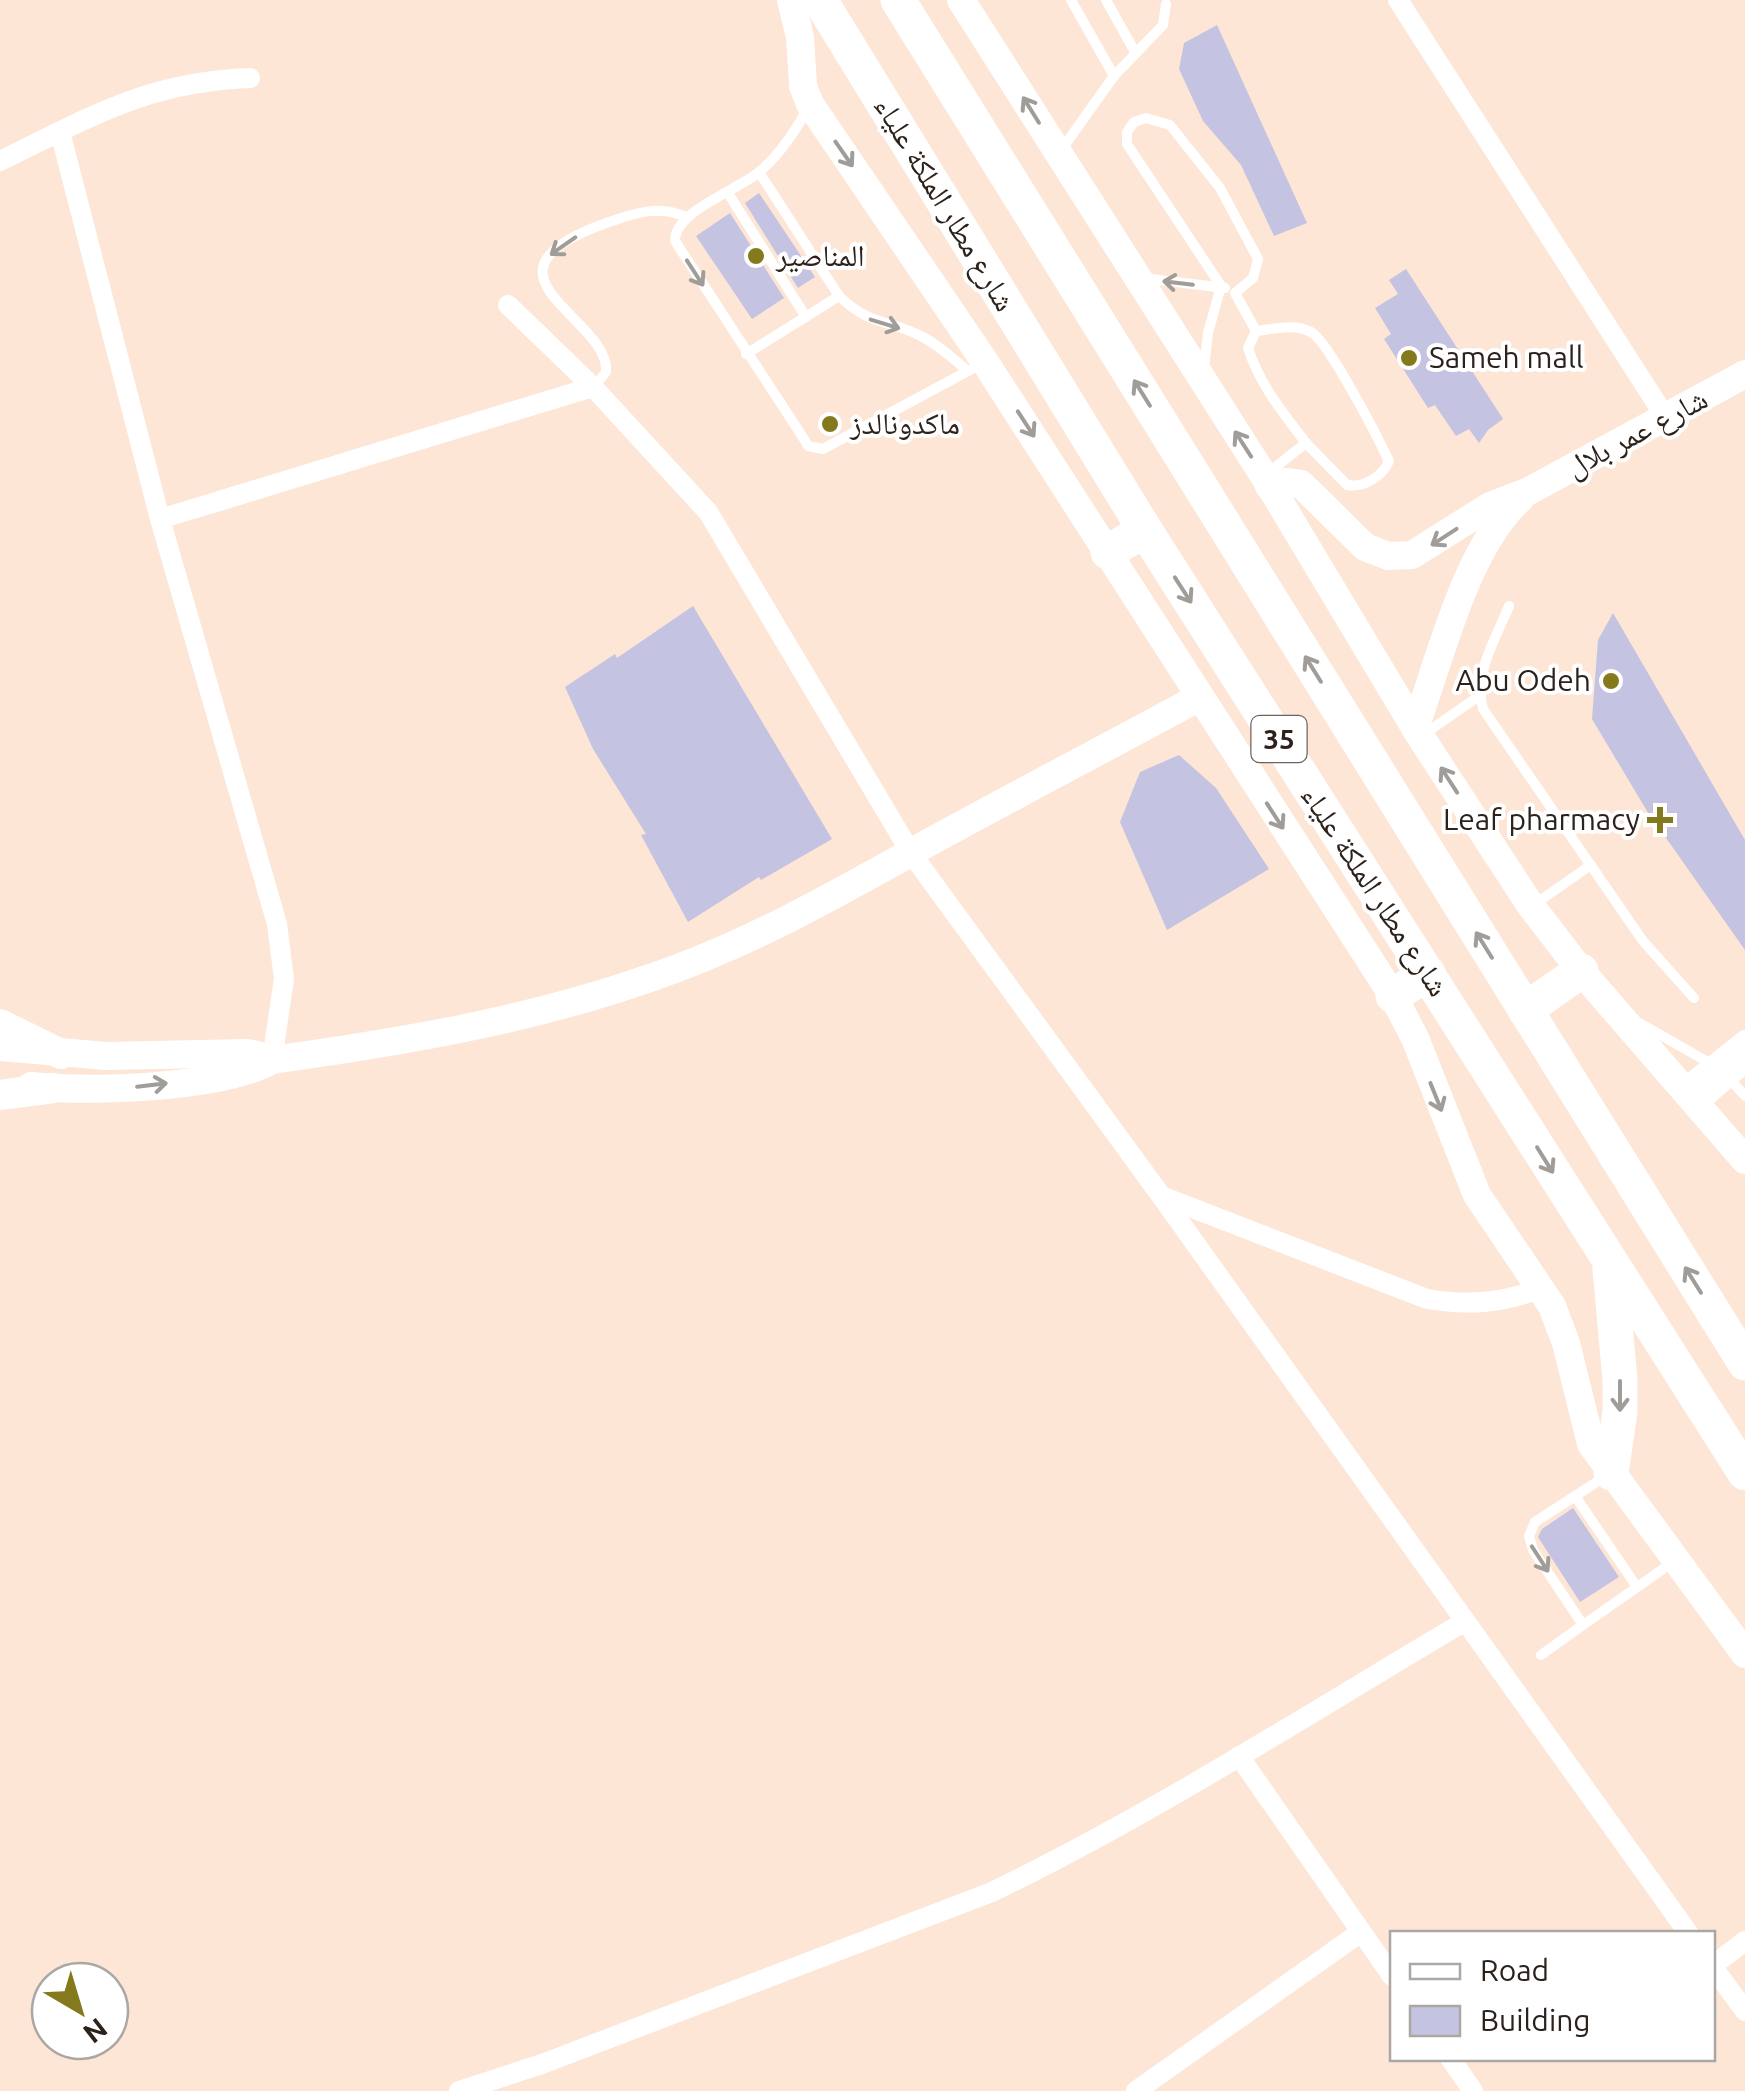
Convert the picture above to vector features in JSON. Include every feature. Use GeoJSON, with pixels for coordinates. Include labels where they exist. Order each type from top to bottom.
{"type":"FeatureCollection","features":[{"type":"Feature","properties":{"kind":"highway","name":"شارع مطار الملكة علياء"},"geometry":{"type":"LineString","coordinates":[[820,0],[1145,530],[1745,1473]]}},
{"type":"Feature","properties":{"kind":"highway","name":"شارع مطار الملكة علياء"},"geometry":{"type":"LineString","coordinates":[[898,0],[1745,1363]]}},
{"type":"Feature","properties":{"kind":"highway"},"geometry":{"type":"LineString","coordinates":[[1108,552],[1145,530]]}},
{"type":"Feature","properties":{"kind":"highway"},"geometry":{"type":"LineString","coordinates":[[1525,1010],[1582,971]]}},
{"type":"Feature","properties":{"kind":"highway"},"geometry":{"type":"LineString","coordinates":[[1393,996],[1428,973]]}},
{"type":"Feature","properties":{"kind":"highway"},"geometry":{"type":"LineString","coordinates":[[1609,1264],[1620,1380],[1620,1412],[1611,1472]]}},
{"type":"Feature","properties":{"kind":"main road"},"geometry":{"type":"LineString","coordinates":[[0,1024],[61,1054]]}},
{"type":"Feature","properties":{"kind":"main road"},"geometry":{"type":"LineString","coordinates":[[0,1095],[54,1088]]}},
{"type":"Feature","properties":{"kind":"street"},"geometry":{"type":"LineString","coordinates":[[791,0],[800,37],[803,86],[810,104],[976,366],[1108,552],[1198,698],[1393,996],[1415,1038],[1477,1195],[1542,1288],[1566,1343],[1591,1444],[1745,1654]]}},
{"type":"Feature","properties":{"kind":"street"},"geometry":{"type":"LineString","coordinates":[[961,0],[1531,906],[1745,1160]]}},
{"type":"Feature","properties":{"kind":"street"},"geometry":{"type":"LineString","coordinates":[[1398,0],[1666,418]]}},
{"type":"Feature","properties":{"kind":"street"},"geometry":{"type":"LineString","coordinates":[[0,161],[151,91],[217,79],[250,78]]}},
{"type":"Feature","properties":{"kind":"street"},"geometry":{"type":"LineString","coordinates":[[60,132],[160,518],[278,924],[284,979],[272,1060]]}},
{"type":"Feature","properties":{"kind":"street"},"geometry":{"type":"LineString","coordinates":[[508,304],[594,387],[690,490],[722,532],[911,853],[1162,1196],[1687,1931]]}},
{"type":"Feature","properties":{"kind":"street","name":"شارع عمر بلال"},"geometry":{"type":"LineString","coordinates":[[1266,482],[1301,484],[1365,547],[1400,556],[1424,550],[1490,506],[1529,491],[1666,418],[1742,384]]}},
{"type":"Feature","properties":{"kind":"street"},"geometry":{"type":"LineString","coordinates":[[160,518],[594,387]]}},
{"type":"Feature","properties":{"kind":"street","name":"شارع عمر بلال"},"geometry":{"type":"LineString","coordinates":[[1418,732],[1477,556],[1500,520],[1529,491]]}},
{"type":"Feature","properties":{"kind":"street"},"geometry":{"type":"LineString","coordinates":[[0,1082],[54,1088],[141,1087],[247,1070],[272,1060],[480,1027],[652,978],[816,906],[1198,698]]}},
{"type":"Feature","properties":{"kind":"street"},"geometry":{"type":"LineString","coordinates":[[1689,1097],[1721,1071],[1745,1040]]}},
{"type":"Feature","properties":{"kind":"street"},"geometry":{"type":"LineString","coordinates":[[0,1047],[61,1054],[246,1053],[272,1060]]}},
{"type":"Feature","properties":{"kind":"street"},"geometry":{"type":"LineString","coordinates":[[1721,1071],[1745,1062]]}},
{"type":"Feature","properties":{"kind":"street"},"geometry":{"type":"LineString","coordinates":[[1162,1196],[1427,1299],[1486,1304],[1542,1288]]}},
{"type":"Feature","properties":{"kind":"street"},"geometry":{"type":"LineString","coordinates":[[460,2091],[561,2057],[992,1892],[1048,1865],[1464,1622]]}},
{"type":"Feature","properties":{"kind":"street"},"geometry":{"type":"LineString","coordinates":[[1238,1756],[1390,1973]]}},
{"type":"Feature","properties":{"kind":"street"},"geometry":{"type":"LineString","coordinates":[[1136,2091],[1163,2084],[1361,1932]]}},
{"type":"Feature","properties":{"kind":"street"},"geometry":{"type":"LineString","coordinates":[[1715,1964],[1745,1941]]}},
{"type":"Feature","properties":{"kind":"street"},"geometry":{"type":"LineString","coordinates":[[1715,1970],[1745,2011]]}},
{"type":"Feature","properties":{"kind":"street"},"geometry":{"type":"LineString","coordinates":[[1452,2061],[1473,2091]]}},
{"type":"Feature","properties":{"kind":"lane"},"geometry":{"type":"LineString","coordinates":[[1071,0],[1114,76]]}},
{"type":"Feature","properties":{"kind":"lane"},"geometry":{"type":"LineString","coordinates":[[1106,0],[1136,52]]}},
{"type":"Feature","properties":{"kind":"lane"},"geometry":{"type":"LineString","coordinates":[[1058,154],[1114,76],[1163,24],[1166,4]]}},
{"type":"Feature","properties":{"kind":"lane"},"geometry":{"type":"LineString","coordinates":[[810,104],[794,132],[759,172],[678,223],[674,242],[808,446],[815,449],[976,366]]}},
{"type":"Feature","properties":{"kind":"lane"},"geometry":{"type":"LineString","coordinates":[[1203,382],[1208,334],[1220,286],[1127,144],[1127,132],[1134,122],[1146,118],[1170,125],[1220,188],[1258,260],[1254,278],[1235,293]]}},
{"type":"Feature","properties":{"kind":"lane"},"geometry":{"type":"LineString","coordinates":[[759,172],[839,296],[865,318],[923,337],[976,366]]}},
{"type":"Feature","properties":{"kind":"lane"},"geometry":{"type":"LineString","coordinates":[[728,193],[806,316]]}},
{"type":"Feature","properties":{"kind":"lane"},"geometry":{"type":"LineString","coordinates":[[594,387],[606,372],[604,352],[550,294],[544,276],[547,260],[558,247],[618,219],[656,210],[686,217]]}},
{"type":"Feature","properties":{"kind":"lane"},"geometry":{"type":"LineString","coordinates":[[1136,276],[1220,286],[1235,293],[1256,331]]}},
{"type":"Feature","properties":{"kind":"lane"},"geometry":{"type":"LineString","coordinates":[[746,354],[839,296]]}},
{"type":"Feature","properties":{"kind":"lane"},"geometry":{"type":"LineString","coordinates":[[1293,326],[1314,333],[1366,413],[1389,461],[1382,472],[1362,485],[1347,486],[1306,444],[1269,394],[1254,363],[1248,348],[1256,331],[1293,326]]}},
{"type":"Feature","properties":{"kind":"lane"},"geometry":{"type":"LineString","coordinates":[[1266,482],[1306,444]]}},
{"type":"Feature","properties":{"kind":"lane"},"geometry":{"type":"LineString","coordinates":[[1508,606],[1482,675],[1480,696],[1490,720],[1658,961],[1694,998]]}},
{"type":"Feature","properties":{"kind":"lane"},"geometry":{"type":"LineString","coordinates":[[1418,732],[1480,696]]}},
{"type":"Feature","properties":{"kind":"lane"},"geometry":{"type":"LineString","coordinates":[[1531,906],[1591,865]]}},
{"type":"Feature","properties":{"kind":"lane"},"geometry":{"type":"LineString","coordinates":[[1612,1006],[1721,1071],[1745,1096]]}},
{"type":"Feature","properties":{"kind":"lane"},"geometry":{"type":"LineString","coordinates":[[1584,1625],[1534,1550],[1529,1536],[1535,1522],[1611,1472]]}},
{"type":"Feature","properties":{"kind":"lane"},"geometry":{"type":"LineString","coordinates":[[1574,1496],[1637,1587]]}},
{"type":"Feature","properties":{"kind":"lane"},"geometry":{"type":"LineString","coordinates":[[1541,1655],[1676,1560]]}},
{"type":"Feature","properties":{"kind":"building"},"geometry":{"type":"Polygon","coordinates":[[[1217,25],[1307,223],[1274,236],[1241,165],[1203,121],[1179,69],[1184,43],[1217,25]]]}},
{"type":"Feature","properties":{"kind":"building"},"geometry":{"type":"Polygon","coordinates":[[[759,193],[815,277],[798,288],[745,203],[759,193]]]}},
{"type":"Feature","properties":{"kind":"building"},"geometry":{"type":"Polygon","coordinates":[[[730,213],[784,298],[752,319],[696,236],[730,213]]]}},
{"type":"Feature","properties":{"kind":"building"},"geometry":{"type":"Polygon","coordinates":[[[1406,269],[1503,419],[1479,443],[1469,429],[1456,436],[1435,405],[1428,408],[1384,339],[1391,334],[1375,308],[1398,294],[1389,280],[1406,269]]]}},
{"type":"Feature","properties":{"kind":"building"},"geometry":{"type":"Polygon","coordinates":[[[693,606],[832,839],[761,880],[759,877],[688,922],[641,835],[646,834],[593,749],[565,687],[615,654],[617,658],[693,606]]]}},
{"type":"Feature","properties":{"kind":"building"},"geometry":{"type":"Polygon","coordinates":[[[1613,613],[1745,840],[1745,950],[1647,811],[1592,719],[1598,640],[1613,613]]]}},
{"type":"Feature","properties":{"kind":"building"},"geometry":{"type":"Polygon","coordinates":[[[1179,755],[1216,788],[1269,869],[1167,930],[1120,822],[1140,772],[1179,755]]]}},
{"type":"Feature","properties":{"kind":"building"},"geometry":{"type":"Polygon","coordinates":[[[1573,1508],[1619,1577],[1580,1602],[1538,1537],[1542,1529],[1573,1508]]]}},
{"type":"Feature","properties":{"kind":"place","name":"المناصير"},"geometry":{"type":"Point","coordinates":[756,256]}},
{"type":"Feature","properties":{"kind":"place","name":"Sameh mall"},"geometry":{"type":"Point","coordinates":[1409,358]}},
{"type":"Feature","properties":{"kind":"place","name":"ماكدونالدز"},"geometry":{"type":"Point","coordinates":[830,424]}},
{"type":"Feature","properties":{"kind":"place","name":"Abu Odeh"},"geometry":{"type":"Point","coordinates":[1611,681]}},
{"type":"Feature","properties":{"kind":"place","name":"Leaf pharmacy"},"geometry":{"type":"Point","coordinates":[1660,820]}}]}
